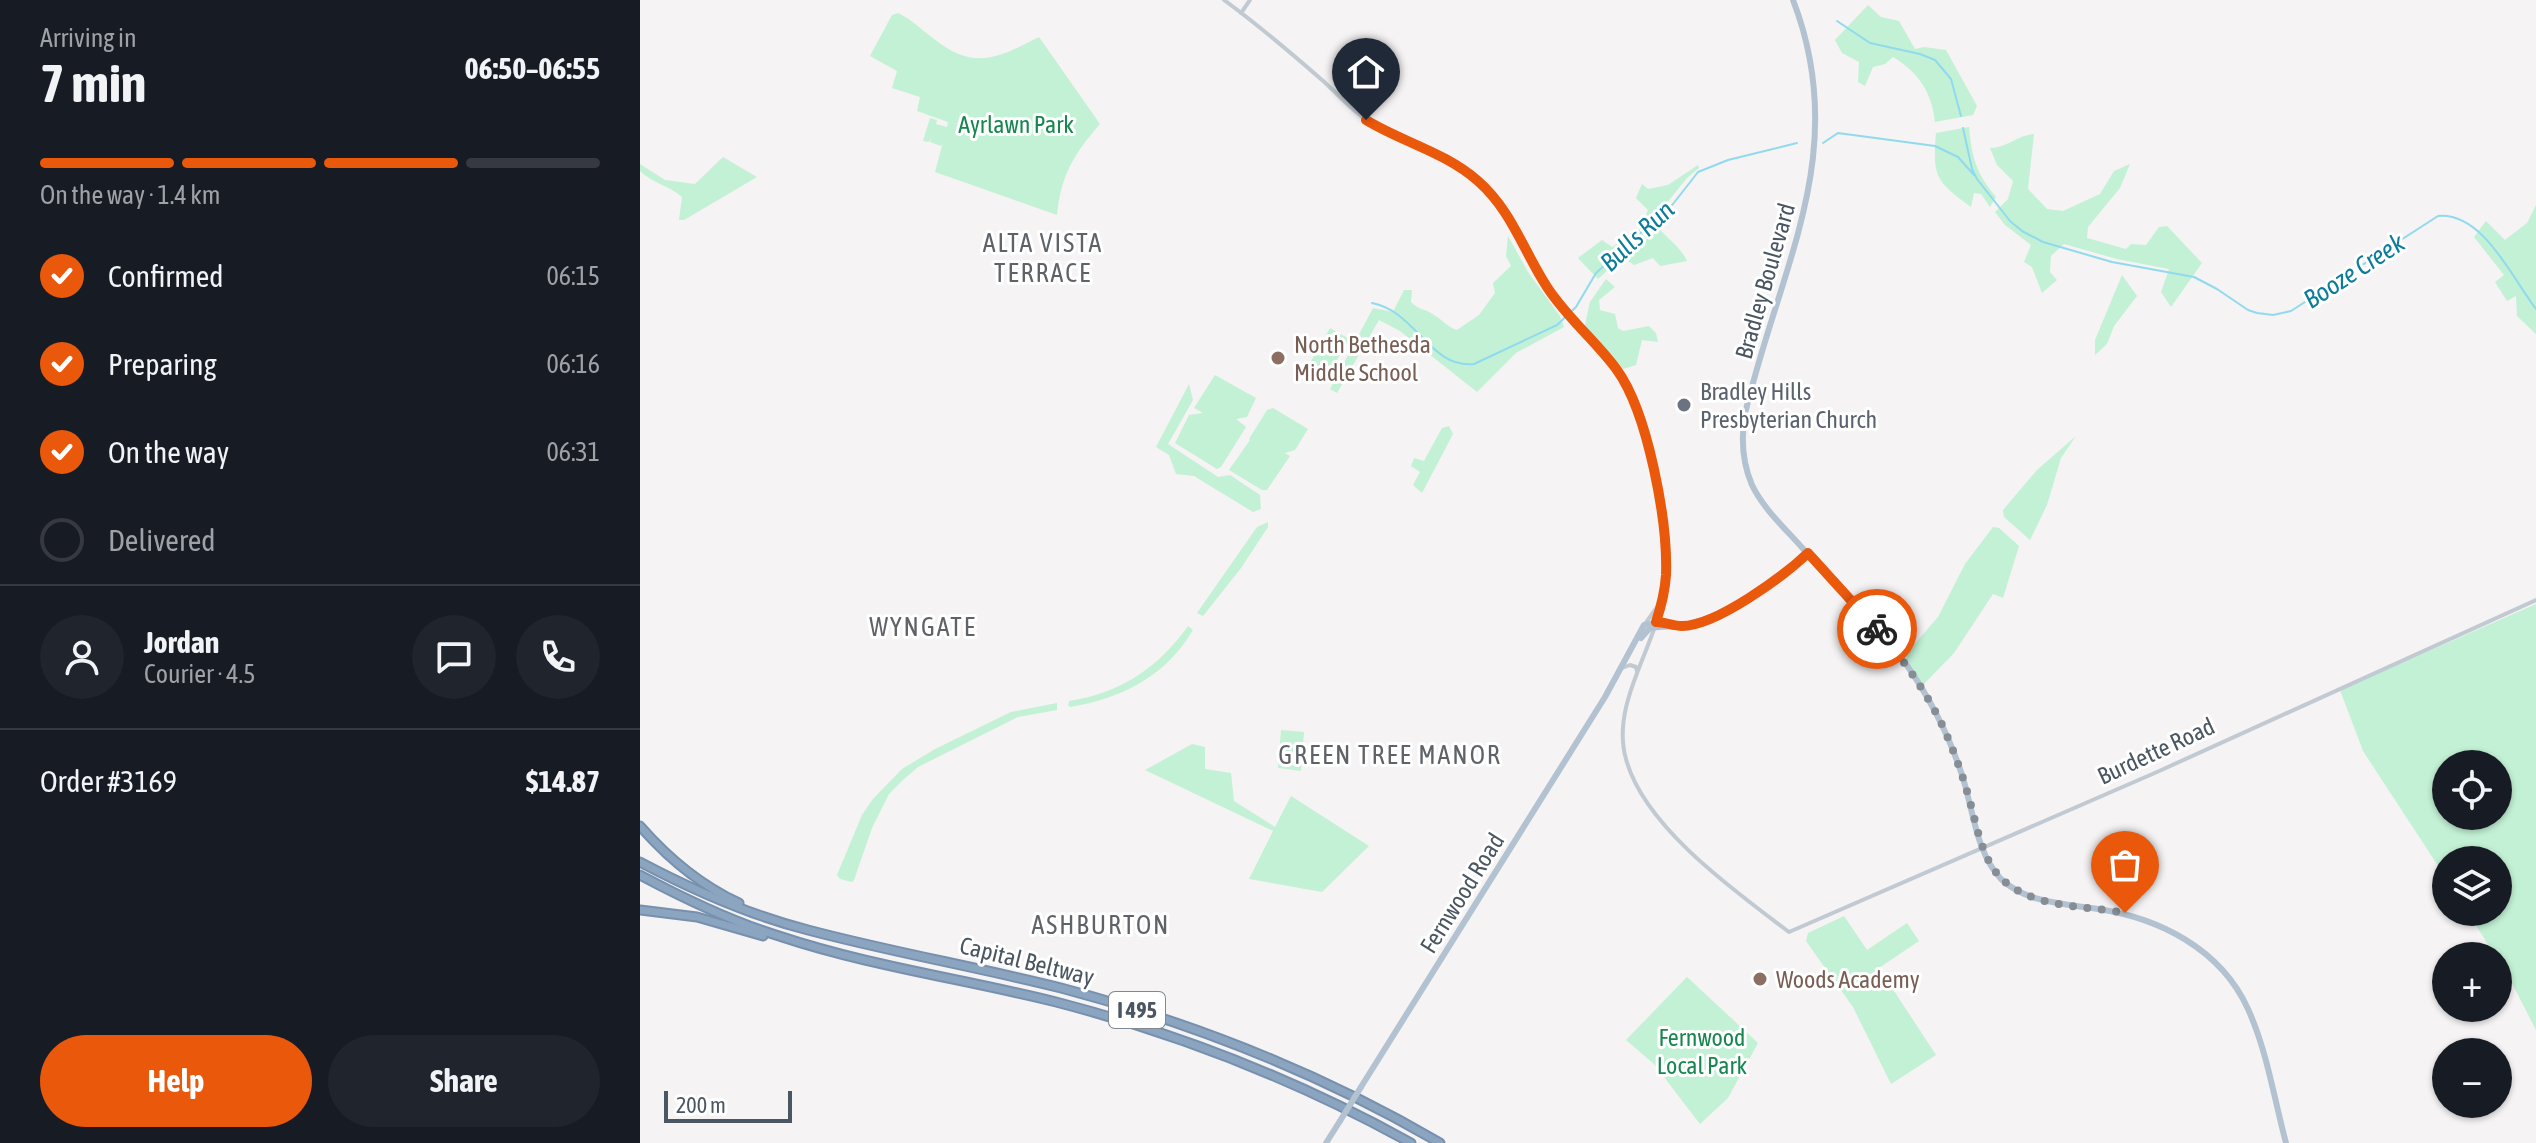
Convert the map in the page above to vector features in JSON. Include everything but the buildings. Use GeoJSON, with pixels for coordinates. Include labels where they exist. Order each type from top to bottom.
{"type":"FeatureCollection","features":[{"type":"Feature","properties":{"kind":"highway"},"geometry":{"type":"LineString","coordinates":[[640,826],[674,861],[703,883],[732,900],[785,923]]}},
{"type":"Feature","properties":{"kind":"highway","name":"Capital Beltway"},"geometry":{"type":"LineString","coordinates":[[640,862],[708,895],[785,923],[1060,988],[1187,1027],[1333,1087],[1440,1143]]}},
{"type":"Feature","properties":{"kind":"highway","name":"Capital Beltway"},"geometry":{"type":"LineString","coordinates":[[640,875],[731,920],[840,954],[1022,994],[1161,1033],[1304,1089],[1411,1143]]}},
{"type":"Feature","properties":{"kind":"highway"},"geometry":{"type":"LineString","coordinates":[[640,910],[697,917],[840,954]]}},
{"type":"Feature","properties":{"kind":"main road","name":"Bradley Boulevard"},"geometry":{"type":"LineString","coordinates":[[1793,0],[1814,80],[1814,157],[1802,225],[1747,406],[1743,447],[1748,475],[1756,494],[1887,640],[1923,690],[1956,760],[1983,848],[1997,874],[2020,892],[2041,899],[2150,920],[2179,935],[2210,958],[2246,1005],[2256,1030],[2286,1143]]}},
{"type":"Feature","properties":{"kind":"main road"},"geometry":{"type":"LineString","coordinates":[[1644,625],[1682,626],[1707,619],[1774,582],[1808,553]]}},
{"type":"Feature","properties":{"kind":"main road","name":"Fernwood Road"},"geometry":{"type":"LineString","coordinates":[[1625,660],[1646,630],[1656,624]]}},
{"type":"Feature","properties":{"kind":"main road","name":"Fernwood Road"},"geometry":{"type":"LineString","coordinates":[[1326,1143],[1620,669],[1644,625]]}},
{"type":"Feature","properties":{"kind":"street"},"geometry":{"type":"LineString","coordinates":[[1224,0],[1366,120],[1438,154],[1479,182],[1510,218],[1546,285],[1618,371],[1640,415],[1662,524],[1666,573],[1656,624],[1637,675]]}},
{"type":"Feature","properties":{"kind":"street"},"geometry":{"type":"LineString","coordinates":[[1241,13],[1250,0]]}},
{"type":"Feature","properties":{"kind":"street"},"geometry":{"type":"LineString","coordinates":[[1644,625],[1662,600]]}},
{"type":"Feature","properties":{"kind":"street","name":"Burdette Road"},"geometry":{"type":"LineString","coordinates":[[1637,675],[1623,728],[1626,761],[1635,782],[1659,816],[1699,861],[1789,932],[2536,600]]}},
{"type":"Feature","properties":{"kind":"street"},"geometry":{"type":"LineString","coordinates":[[1620,669],[1634,666],[1637,675]]}},
{"type":"Feature","properties":{"kind":"green space"},"geometry":{"type":"Polygon","coordinates":[[[1868,5],[1881,17],[1899,21],[1915,49],[1946,50],[1977,106],[1973,115],[1935,122],[1931,101],[1922,84],[1910,69],[1893,57],[1885,64],[1873,67],[1865,86],[1858,82],[1859,62],[1842,53],[1835,40],[1868,5]]]}},
{"type":"Feature","properties":{"kind":"green space","name":"Ayrlawn Park"},"geometry":{"type":"Polygon","coordinates":[[[898,13],[948,49],[974,58],[1011,51],[1039,37],[1100,124],[1070,166],[1057,215],[935,172],[943,142],[941,146],[930,142],[932,136],[929,142],[923,141],[930,118],[937,120],[936,124],[947,127],[948,122],[917,111],[920,97],[892,88],[897,71],[870,56],[892,15],[898,13]]]}},
{"type":"Feature","properties":{"kind":"green space"},"geometry":{"type":"Polygon","coordinates":[[[1969,127],[1976,165],[1996,197],[1990,207],[1981,194],[1974,193],[1971,207],[1944,184],[1936,170],[1936,133],[1969,127]]]}},
{"type":"Feature","properties":{"kind":"green space"},"geometry":{"type":"Polygon","coordinates":[[[2034,134],[2028,189],[2047,209],[2063,211],[2100,194],[2114,171],[2130,164],[2120,188],[2088,227],[2087,238],[2126,249],[2131,244],[2146,245],[2159,227],[2167,226],[2202,263],[2171,307],[2161,292],[2169,269],[2064,244],[2051,256],[2050,272],[2057,280],[2042,293],[2032,267],[2024,262],[2031,245],[2005,225],[1995,212],[2008,199],[2013,181],[1997,165],[1990,148],[2034,134]]]}},
{"type":"Feature","properties":{"kind":"green space"},"geometry":{"type":"Polygon","coordinates":[[[723,157],[757,177],[684,220],[679,220],[682,197],[640,171],[640,164],[665,180],[695,184],[723,157]]]}},
{"type":"Feature","properties":{"kind":"green space"},"geometry":{"type":"Polygon","coordinates":[[[1698,165],[1699,168],[1653,220],[1687,261],[1660,266],[1653,258],[1634,265],[1622,257],[1598,279],[1578,258],[1602,240],[1612,247],[1641,227],[1648,210],[1636,198],[1642,184],[1648,189],[1668,185],[1698,165]]]}},
{"type":"Feature","properties":{"kind":"green space"},"geometry":{"type":"Polygon","coordinates":[[[2536,205],[2536,334],[2517,316],[2516,296],[2507,301],[2495,282],[2504,275],[2474,237],[2486,221],[2505,240],[2527,223],[2536,205]]]}},
{"type":"Feature","properties":{"kind":"green space"},"geometry":{"type":"Polygon","coordinates":[[[1508,236],[1564,327],[1516,353],[1477,392],[1400,331],[1379,320],[1337,393],[1330,389],[1373,308],[1393,312],[1404,290],[1412,290],[1411,302],[1414,305],[1457,330],[1479,315],[1495,293],[1493,283],[1511,266],[1506,256],[1508,236]]]}},
{"type":"Feature","properties":{"kind":"green space"},"geometry":{"type":"Polygon","coordinates":[[[2122,275],[2137,296],[2114,326],[2107,344],[2095,355],[2095,340],[2122,275]]]}},
{"type":"Feature","properties":{"kind":"green space"},"geometry":{"type":"Polygon","coordinates":[[[1606,279],[1615,287],[1599,300],[1600,310],[1615,314],[1618,328],[1623,331],[1649,326],[1656,333],[1658,342],[1642,340],[1636,365],[1623,369],[1585,325],[1590,302],[1606,279]]]}},
{"type":"Feature","properties":{"kind":"green space"},"geometry":{"type":"Polygon","coordinates":[[[1330,328],[1349,339],[1326,379],[1307,368],[1330,328]]]}},
{"type":"Feature","properties":{"kind":"green space"},"geometry":{"type":"Polygon","coordinates":[[[1215,375],[1256,398],[1247,417],[1236,419],[1246,427],[1217,469],[1175,443],[1189,415],[1203,413],[1194,408],[1215,375]]]}},
{"type":"Feature","properties":{"kind":"green space"},"geometry":{"type":"Polygon","coordinates":[[[1189,384],[1193,400],[1168,444],[1218,477],[1230,475],[1260,495],[1261,509],[1253,512],[1194,476],[1176,474],[1169,455],[1156,447],[1189,384]]]}},
{"type":"Feature","properties":{"kind":"green space"},"geometry":{"type":"Polygon","coordinates":[[[1273,408],[1308,429],[1295,450],[1285,453],[1290,456],[1267,490],[1262,490],[1229,470],[1267,410],[1273,408]]]}},
{"type":"Feature","properties":{"kind":"green space"},"geometry":{"type":"Polygon","coordinates":[[[1449,426],[1453,434],[1422,493],[1413,485],[1420,472],[1411,466],[1414,458],[1424,461],[1442,428],[1449,426]]]}},
{"type":"Feature","properties":{"kind":"green space"},"geometry":{"type":"Polygon","coordinates":[[[2076,436],[2061,458],[2047,505],[2030,540],[2004,517],[2003,510],[2037,470],[2076,436]]]}},
{"type":"Feature","properties":{"kind":"green space"},"geometry":{"type":"Polygon","coordinates":[[[1268,522],[1268,527],[1241,568],[1203,616],[1197,613],[1257,527],[1268,522]]]}},
{"type":"Feature","properties":{"kind":"green space"},"geometry":{"type":"Polygon","coordinates":[[[1993,527],[1999,528],[2019,546],[2003,598],[1993,594],[1954,653],[1923,685],[1906,654],[1938,617],[1965,564],[1993,527]]]}},
{"type":"Feature","properties":{"kind":"green space"},"geometry":{"type":"Polygon","coordinates":[[[2536,604],[2536,1030],[2512,983],[2512,942],[2486,942],[2477,926],[2512,926],[2512,846],[2432,846],[2432,857],[2363,751],[2340,690],[2536,604]]]}},
{"type":"Feature","properties":{"kind":"green space"},"geometry":{"type":"Polygon","coordinates":[[[1188,626],[1193,630],[1182,646],[1170,660],[1140,683],[1107,698],[1068,705],[1069,701],[1105,692],[1137,676],[1164,654],[1188,626]]]}},
{"type":"Feature","properties":{"kind":"green space"},"geometry":{"type":"Polygon","coordinates":[[[1057,703],[1057,710],[1018,717],[918,767],[889,794],[872,828],[854,880],[840,879],[837,875],[862,815],[902,769],[935,749],[1011,712],[1057,703]]]}},
{"type":"Feature","properties":{"kind":"green space"},"geometry":{"type":"Polygon","coordinates":[[[1281,730],[1304,732],[1301,771],[1278,768],[1281,730]]]}},
{"type":"Feature","properties":{"kind":"green space"},"geometry":{"type":"Polygon","coordinates":[[[1192,744],[1205,747],[1205,769],[1231,773],[1234,801],[1275,827],[1291,796],[1369,846],[1322,892],[1249,879],[1273,831],[1145,770],[1192,744]]]}},
{"type":"Feature","properties":{"kind":"green space"},"geometry":{"type":"Polygon","coordinates":[[[1844,916],[1867,950],[1907,923],[1919,941],[1879,968],[1936,1055],[1891,1084],[1853,1007],[1806,941],[1808,933],[1844,916]]]}},
{"type":"Feature","properties":{"kind":"green space","name":"Fernwood Local Park"},"geometry":{"type":"Polygon","coordinates":[[[1687,977],[1758,1043],[1728,1098],[1700,1124],[1654,1064],[1626,1040],[1687,977]]]}},
{"type":"Feature","properties":{"kind":"waterway","name":"Booze Creek"},"geometry":{"type":"LineString","coordinates":[[1837,21],[1870,43],[1935,60],[1951,79],[1961,116]]}},
{"type":"Feature","properties":{"kind":"waterway","name":"Booze Creek"},"geometry":{"type":"LineString","coordinates":[[1963,128],[1977,179],[2010,221],[2022,231],[2043,242],[2112,262],[2194,277],[2257,313],[2273,315],[2291,311],[2438,216],[2469,224],[2482,235],[2536,309]]}},
{"type":"Feature","properties":{"kind":"waterway","name":"Bulls Run"},"geometry":{"type":"LineString","coordinates":[[1823,143],[1838,133],[1935,146],[1958,157],[1974,175]]}},
{"type":"Feature","properties":{"kind":"waterway","name":"Bulls Run"},"geometry":{"type":"LineString","coordinates":[[1372,303],[1400,317],[1446,358],[1474,364],[1557,325],[1576,307],[1596,273],[1673,204],[1698,172],[1728,160],[1797,143]]}},
{"type":"Feature","properties":{"kind":"way so far"},"geometry":{"type":"LineString","coordinates":[[1877,629],[1918,682],[1941,722],[1962,774],[1983,848],[1997,874],[2004,882],[2031,896],[2125,913]]}},
{"type":"Feature","properties":{"kind":"place","name":"North Bethesda Middle School"},"geometry":{"type":"Point","coordinates":[1278,358]}},
{"type":"Feature","properties":{"kind":"place","name":"Bradley Hills Presbyterian Church"},"geometry":{"type":"Point","coordinates":[1684,405]}},
{"type":"Feature","properties":{"kind":"place","name":"Woods Academy"},"geometry":{"type":"Point","coordinates":[1760,979]}},
{"type":"Feature","properties":{"kind":"district","name":"ALTA VISTA TERRACE"},"geometry":{"type":"Point","coordinates":[1043,258]}},
{"type":"Feature","properties":{"kind":"district","name":"WYNGATE"},"geometry":{"type":"Point","coordinates":[923,627]}},
{"type":"Feature","properties":{"kind":"district","name":"GREEN TREE MANOR"},"geometry":{"type":"Point","coordinates":[1390,755]}},
{"type":"Feature","properties":{"kind":"district","name":"ASHBURTON"},"geometry":{"type":"Point","coordinates":[1101,925]}},
{"type":"Feature","properties":{"kind":"route"},"geometry":{"type":"LineString","coordinates":[[1366,120],[1445,158],[1491,194],[1510,218],[1551,292],[1612,363],[1628,387],[1644,427],[1665,545],[1666,573],[1656,622],[1682,626],[1707,619],[1774,582],[1808,553],[1877,629]]}}]}
